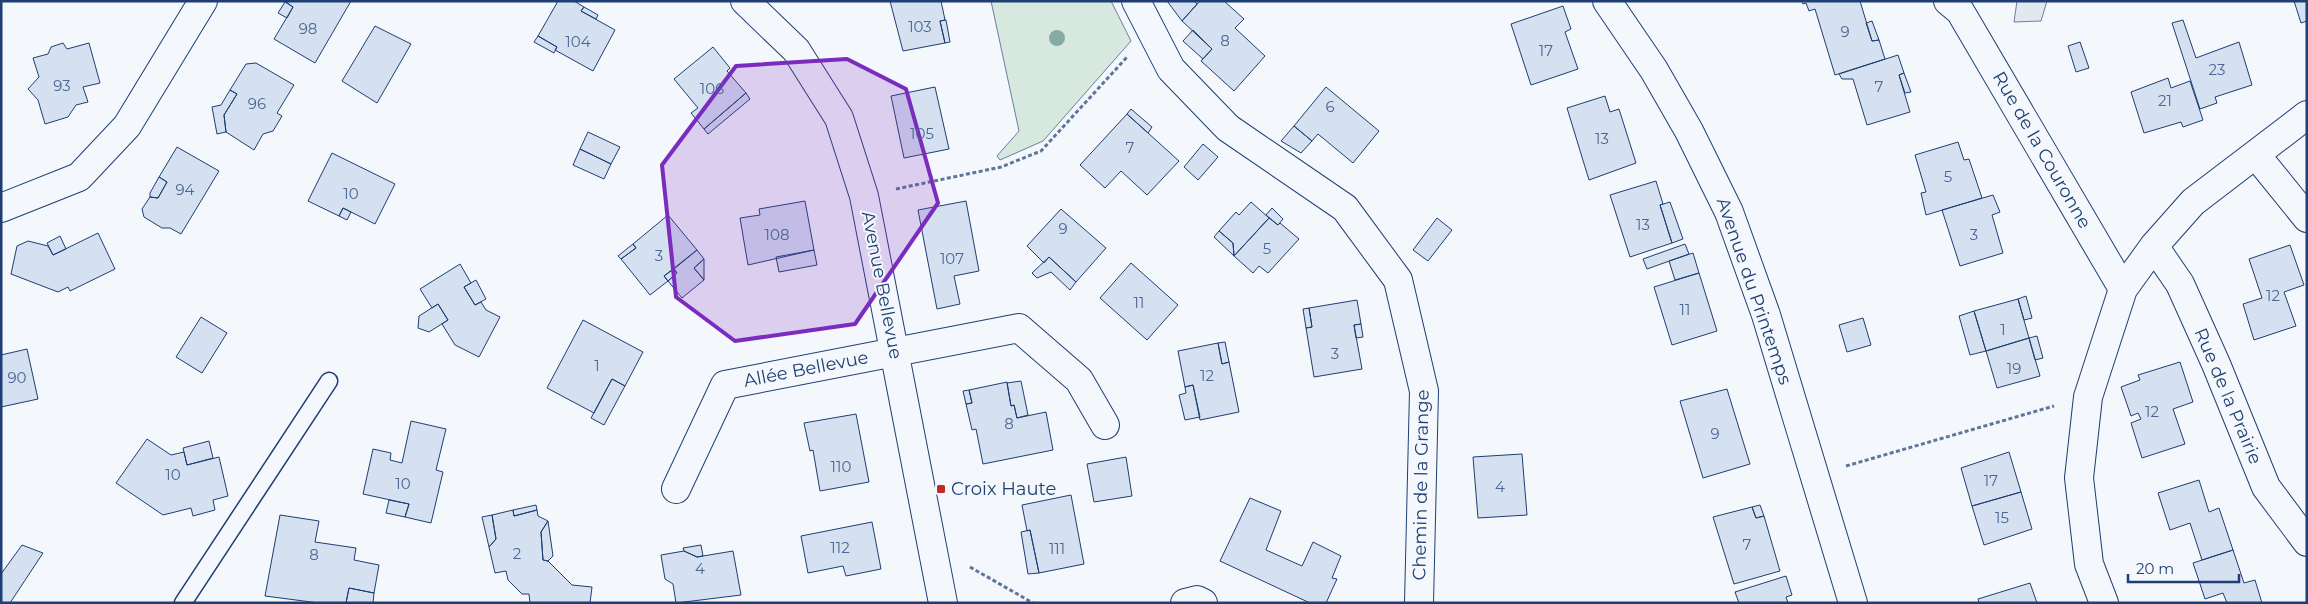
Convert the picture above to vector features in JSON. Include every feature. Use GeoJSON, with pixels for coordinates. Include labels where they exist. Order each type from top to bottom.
{"type":"FeatureCollection","features":[{"type":"Feature","properties":{"kind":"street"},"geometry":{"type":"LineString","coordinates":[[1,208],[79,177],[127,126],[203,1]]}},
{"type":"Feature","properties":{"kind":"street","name":"Avenue Bellevue"},"geometry":{"type":"LineString","coordinates":[[745,1],[796,50],[839,118],[864,196],[943,603]]}},
{"type":"Feature","properties":{"kind":"street","name":"Chemin de la Grange"},"geometry":{"type":"LineString","coordinates":[[1136,1],[1171,69],[1228,128],[1346,208],[1398,280],[1424,392],[1419,603]]}},
{"type":"Feature","properties":{"kind":"street","name":"Avenue du Printemps"},"geometry":{"type":"LineString","coordinates":[[1607,1],[1654,70],[1690,131],[1729,212],[1766,315],[1853,603]]}},
{"type":"Feature","properties":{"kind":"street","name":"Rue de la Couronne"},"geometry":{"type":"LineString","coordinates":[[1958,4],[2123,289]]}},
{"type":"Feature","properties":{"kind":"street"},"geometry":{"type":"LineString","coordinates":[[2104,603],[2089,564],[2079,478],[2088,397],[2123,289],[2154,246],[2193,202],[2307,115]]}},
{"type":"Feature","properties":{"kind":"street"},"geometry":{"type":"LineString","coordinates":[[2256,155],[2307,218]]}},
{"type":"Feature","properties":{"kind":"street","name":"Rue de la Prairie"},"geometry":{"type":"LineString","coordinates":[[2154,246],[2180,284],[2266,488],[2307,542]]}},
{"type":"Feature","properties":{"kind":"street","name":"Allée Bellevue"},"geometry":{"type":"LineString","coordinates":[[676,490],[726,385],[1019,328],[1079,380],[1105,425]]}},
{"type":"Feature","properties":{"kind":"street"},"geometry":{"type":"LineString","coordinates":[[1185,603],[1197,600],[1204,603]]}},
{"type":"Feature","properties":{"kind":"lane"},"geometry":{"type":"LineString","coordinates":[[184,603],[328,381]]}},
{"type":"Feature","properties":{"kind":"path"},"geometry":{"type":"LineString","coordinates":[[864,196],[1001,167],[1041,151],[1151,30]]}},
{"type":"Feature","properties":{"kind":"path"},"geometry":{"type":"LineString","coordinates":[[1839,468],[2088,397]]}},
{"type":"Feature","properties":{"kind":"path"},"geometry":{"type":"LineString","coordinates":[[969,566],[1033,603]]}},
{"type":"Feature","properties":{"kind":"highlighted area"},"geometry":{"type":"Polygon","coordinates":[[[847,59],[906,89],[938,203],[855,324],[735,341],[676,297],[662,165],[736,66],[847,59]]]}},
{"type":"Feature","properties":{"kind":"shaded area"},"geometry":{"type":"Polygon","coordinates":[[[991,1],[1111,1],[1131,41],[1043,141],[1000,160],[997,156],[1019,131],[991,1]]]}},
{"type":"Feature","properties":{"kind":"shaded area"},"geometry":{"type":"Polygon","coordinates":[[[2017,1],[2047,1],[2041,21],[2014,22],[2017,1]]]}},
{"type":"Feature","properties":{"kind":"building"},"geometry":{"type":"Polygon","coordinates":[[[285,1],[351,1],[315,63],[274,39],[293,7],[285,1]]]}},
{"type":"Feature","properties":{"kind":"building"},"geometry":{"type":"Polygon","coordinates":[[[558,1],[574,1],[584,7],[581,11],[615,30],[593,71],[555,50],[557,47],[538,36],[558,1]]]}},
{"type":"Feature","properties":{"kind":"building"},"geometry":{"type":"Polygon","coordinates":[[[890,1],[941,1],[945,20],[940,21],[945,43],[903,51],[890,1]]]}},
{"type":"Feature","properties":{"kind":"building"},"geometry":{"type":"Polygon","coordinates":[[[1167,1],[1194,1],[1197,4],[1182,21],[1167,1]]]}},
{"type":"Feature","properties":{"kind":"building"},"geometry":{"type":"Polygon","coordinates":[[[1200,1],[1224,1],[1244,19],[1235,28],[1265,56],[1234,91],[1201,61],[1212,49],[1182,21],[1200,1]]]}},
{"type":"Feature","properties":{"kind":"building"},"geometry":{"type":"Polygon","coordinates":[[[1802,1],[1860,1],[1872,41],[1879,40],[1885,59],[1835,75],[1815,9],[1809,11],[1806,3],[1803,4],[1802,1]]]}},
{"type":"Feature","properties":{"kind":"building"},"geometry":{"type":"Polygon","coordinates":[[[2294,1],[2307,1],[2307,21],[2301,23],[2294,1]]]}},
{"type":"Feature","properties":{"kind":"building"},"geometry":{"type":"Polygon","coordinates":[[[285,2],[293,7],[287,18],[278,13],[285,2]]]}},
{"type":"Feature","properties":{"kind":"building"},"geometry":{"type":"Polygon","coordinates":[[[1563,6],[1571,29],[1565,32],[1578,69],[1531,85],[1511,24],[1563,6]]]}},
{"type":"Feature","properties":{"kind":"building"},"geometry":{"type":"Polygon","coordinates":[[[584,7],[598,15],[596,19],[581,11],[584,7]]]}},
{"type":"Feature","properties":{"kind":"building"},"geometry":{"type":"Polygon","coordinates":[[[946,20],[950,42],[945,43],[940,21],[946,20]]]}},
{"type":"Feature","properties":{"kind":"building"},"geometry":{"type":"Polygon","coordinates":[[[2183,20],[2196,58],[2239,42],[2252,85],[2215,97],[2217,103],[2200,109],[2172,23],[2183,20]]]}},
{"type":"Feature","properties":{"kind":"building"},"geometry":{"type":"Polygon","coordinates":[[[1872,21],[1879,40],[1872,41],[1866,23],[1872,21]]]}},
{"type":"Feature","properties":{"kind":"building"},"geometry":{"type":"Polygon","coordinates":[[[375,26],[411,44],[377,103],[342,81],[375,26]]]}},
{"type":"Feature","properties":{"kind":"building"},"geometry":{"type":"Polygon","coordinates":[[[1193,30],[1212,49],[1203,59],[1183,41],[1193,30]]]}},
{"type":"Feature","properties":{"kind":"building"},"geometry":{"type":"Polygon","coordinates":[[[538,36],[557,47],[554,53],[534,42],[538,36]]]}},
{"type":"Feature","properties":{"kind":"building"},"geometry":{"type":"Polygon","coordinates":[[[2080,42],[2089,68],[2076,72],[2068,46],[2080,42]]]}},
{"type":"Feature","properties":{"kind":"building"},"geometry":{"type":"Polygon","coordinates":[[[63,43],[67,49],[89,43],[100,83],[83,87],[88,102],[76,105],[68,117],[45,124],[38,100],[28,89],[39,77],[33,58],[48,54],[51,47],[63,43]]]}},
{"type":"Feature","properties":{"kind":"building"},"geometry":{"type":"Polygon","coordinates":[[[713,47],[730,68],[727,71],[746,93],[704,129],[691,113],[698,108],[674,79],[713,47]]]}},
{"type":"Feature","properties":{"kind":"building"},"geometry":{"type":"Polygon","coordinates":[[[1898,55],[1904,73],[1899,75],[1910,112],[1867,125],[1853,79],[1842,79],[1839,74],[1898,55]]]}},
{"type":"Feature","properties":{"kind":"building"},"geometry":{"type":"Polygon","coordinates":[[[256,63],[294,85],[277,113],[282,116],[273,131],[263,134],[254,150],[226,132],[224,115],[237,94],[230,90],[246,64],[256,63]]]}},
{"type":"Feature","properties":{"kind":"building"},"geometry":{"type":"Polygon","coordinates":[[[1904,73],[1911,92],[1905,93],[1899,75],[1904,73]]]}},
{"type":"Feature","properties":{"kind":"building"},"geometry":{"type":"Polygon","coordinates":[[[2168,78],[2171,88],[2190,81],[2203,120],[2183,127],[2181,122],[2144,133],[2131,92],[2168,78]]]}},
{"type":"Feature","properties":{"kind":"building"},"geometry":{"type":"Polygon","coordinates":[[[935,87],[949,149],[904,158],[891,96],[935,87]]]}},
{"type":"Feature","properties":{"kind":"building"},"geometry":{"type":"Polygon","coordinates":[[[1326,87],[1379,131],[1353,163],[1318,134],[1312,141],[1294,126],[1326,87]]]}},
{"type":"Feature","properties":{"kind":"building"},"geometry":{"type":"Polygon","coordinates":[[[230,90],[237,94],[224,115],[226,132],[217,134],[212,107],[221,105],[230,90]]]}},
{"type":"Feature","properties":{"kind":"building"},"geometry":{"type":"Polygon","coordinates":[[[746,93],[750,99],[708,134],[704,129],[746,93]]]}},
{"type":"Feature","properties":{"kind":"building"},"geometry":{"type":"Polygon","coordinates":[[[1605,96],[1610,112],[1619,109],[1636,163],[1589,180],[1567,108],[1605,96]]]}},
{"type":"Feature","properties":{"kind":"building"},"geometry":{"type":"Polygon","coordinates":[[[1131,109],[1152,127],[1148,133],[1127,114],[1131,109]]]}},
{"type":"Feature","properties":{"kind":"building"},"geometry":{"type":"Polygon","coordinates":[[[1127,114],[1179,161],[1147,195],[1121,171],[1105,188],[1080,165],[1127,114]]]}},
{"type":"Feature","properties":{"kind":"building"},"geometry":{"type":"Polygon","coordinates":[[[1294,126],[1312,141],[1301,153],[1281,141],[1294,126]]]}},
{"type":"Feature","properties":{"kind":"building"},"geometry":{"type":"Polygon","coordinates":[[[588,132],[620,147],[611,164],[580,149],[588,132]]]}},
{"type":"Feature","properties":{"kind":"building"},"geometry":{"type":"Polygon","coordinates":[[[1958,142],[1964,160],[1969,159],[1982,198],[1926,215],[1921,193],[1926,192],[1915,155],[1958,142]]]}},
{"type":"Feature","properties":{"kind":"building"},"geometry":{"type":"Polygon","coordinates":[[[1203,144],[1218,157],[1198,180],[1184,167],[1203,144]]]}},
{"type":"Feature","properties":{"kind":"building"},"geometry":{"type":"Polygon","coordinates":[[[177,147],[219,171],[181,234],[170,228],[162,228],[144,217],[142,209],[150,197],[158,198],[167,182],[159,177],[177,147]]]}},
{"type":"Feature","properties":{"kind":"building"},"geometry":{"type":"Polygon","coordinates":[[[580,149],[611,164],[604,179],[573,165],[580,149]]]}},
{"type":"Feature","properties":{"kind":"building"},"geometry":{"type":"Polygon","coordinates":[[[332,153],[395,184],[375,224],[343,208],[339,216],[308,201],[332,153]]]}},
{"type":"Feature","properties":{"kind":"building"},"geometry":{"type":"Polygon","coordinates":[[[159,177],[167,182],[158,198],[150,197],[150,193],[159,177]]]}},
{"type":"Feature","properties":{"kind":"building"},"geometry":{"type":"Polygon","coordinates":[[[1656,181],[1663,204],[1660,205],[1672,243],[1630,257],[1610,195],[1656,181]]]}},
{"type":"Feature","properties":{"kind":"building"},"geometry":{"type":"Polygon","coordinates":[[[1993,195],[2000,212],[1992,215],[2003,253],[1960,266],[1942,210],[1993,195]]]}},
{"type":"Feature","properties":{"kind":"building"},"geometry":{"type":"Polygon","coordinates":[[[805,201],[814,250],[748,265],[740,218],[760,215],[759,209],[805,201]]]}},
{"type":"Feature","properties":{"kind":"building"},"geometry":{"type":"Polygon","coordinates":[[[966,201],[979,271],[954,276],[960,304],[937,309],[918,210],[966,201]]]}},
{"type":"Feature","properties":{"kind":"building"},"geometry":{"type":"Polygon","coordinates":[[[1251,202],[1269,218],[1234,256],[1233,243],[1219,231],[1236,212],[1239,215],[1251,202]]]}},
{"type":"Feature","properties":{"kind":"building"},"geometry":{"type":"Polygon","coordinates":[[[1670,202],[1683,239],[1672,243],[1660,205],[1670,202]]]}},
{"type":"Feature","properties":{"kind":"building"},"geometry":{"type":"Polygon","coordinates":[[[343,208],[351,212],[347,220],[339,216],[343,208]]]}},
{"type":"Feature","properties":{"kind":"building"},"geometry":{"type":"Polygon","coordinates":[[[1272,208],[1283,219],[1278,225],[1266,215],[1272,208]]]}},
{"type":"Feature","properties":{"kind":"building"},"geometry":{"type":"Polygon","coordinates":[[[1061,209],[1106,248],[1076,282],[1049,257],[1044,263],[1027,246],[1061,209]]]}},
{"type":"Feature","properties":{"kind":"building"},"geometry":{"type":"Polygon","coordinates":[[[668,215],[697,250],[664,276],[668,281],[650,295],[621,259],[636,248],[633,244],[668,215]]]}},
{"type":"Feature","properties":{"kind":"building"},"geometry":{"type":"Polygon","coordinates":[[[1269,218],[1278,225],[1280,223],[1299,239],[1268,273],[1259,266],[1253,273],[1234,256],[1269,218]]]}},
{"type":"Feature","properties":{"kind":"building"},"geometry":{"type":"Polygon","coordinates":[[[1437,218],[1452,230],[1428,261],[1413,250],[1437,218]]]}},
{"type":"Feature","properties":{"kind":"building"},"geometry":{"type":"Polygon","coordinates":[[[1219,231],[1233,243],[1234,256],[1214,237],[1219,231]]]}},
{"type":"Feature","properties":{"kind":"building"},"geometry":{"type":"Polygon","coordinates":[[[98,233],[115,269],[70,291],[68,287],[58,292],[11,274],[17,246],[28,241],[48,246],[53,255],[98,233]]]}},
{"type":"Feature","properties":{"kind":"building"},"geometry":{"type":"Polygon","coordinates":[[[60,236],[66,249],[53,255],[47,243],[60,236]]]}},
{"type":"Feature","properties":{"kind":"building"},"geometry":{"type":"Polygon","coordinates":[[[633,244],[636,248],[621,259],[618,256],[633,244]]]}},
{"type":"Feature","properties":{"kind":"building"},"geometry":{"type":"Polygon","coordinates":[[[1685,244],[1689,254],[1647,269],[1643,259],[1685,244]]]}},
{"type":"Feature","properties":{"kind":"building"},"geometry":{"type":"Polygon","coordinates":[[[2290,245],[2304,285],[2284,292],[2296,326],[2254,340],[2243,304],[2262,298],[2249,259],[2290,245]]]}},
{"type":"Feature","properties":{"kind":"building"},"geometry":{"type":"Polygon","coordinates":[[[697,250],[704,259],[694,268],[704,280],[682,298],[668,281],[677,273],[674,269],[697,250]]]}},
{"type":"Feature","properties":{"kind":"building"},"geometry":{"type":"Polygon","coordinates":[[[814,250],[817,265],[779,272],[776,257],[814,250]]]}},
{"type":"Feature","properties":{"kind":"building"},"geometry":{"type":"Polygon","coordinates":[[[1693,253],[1699,273],[1675,280],[1669,261],[1693,253]]]}},
{"type":"Feature","properties":{"kind":"building"},"geometry":{"type":"Polygon","coordinates":[[[1049,257],[1076,282],[1070,290],[1051,272],[1037,278],[1032,273],[1049,257]]]}},
{"type":"Feature","properties":{"kind":"building"},"geometry":{"type":"Polygon","coordinates":[[[704,259],[704,280],[694,268],[704,259]]]}},
{"type":"Feature","properties":{"kind":"building"},"geometry":{"type":"Polygon","coordinates":[[[1131,263],[1178,305],[1147,340],[1100,298],[1131,263]]]}},
{"type":"Feature","properties":{"kind":"building"},"geometry":{"type":"Polygon","coordinates":[[[460,264],[471,283],[464,287],[475,305],[481,302],[486,310],[500,317],[479,357],[455,345],[442,324],[448,320],[438,304],[432,308],[420,289],[460,264]]]}},
{"type":"Feature","properties":{"kind":"building"},"geometry":{"type":"Polygon","coordinates":[[[674,269],[677,273],[668,281],[664,276],[674,269]]]}},
{"type":"Feature","properties":{"kind":"building"},"geometry":{"type":"Polygon","coordinates":[[[1699,273],[1717,331],[1672,345],[1654,287],[1699,273]]]}},
{"type":"Feature","properties":{"kind":"building"},"geometry":{"type":"Polygon","coordinates":[[[476,280],[486,299],[475,305],[464,287],[476,280]]]}},
{"type":"Feature","properties":{"kind":"building"},"geometry":{"type":"Polygon","coordinates":[[[2026,296],[2032,318],[2024,320],[2018,299],[2026,296]]]}},
{"type":"Feature","properties":{"kind":"building"},"geometry":{"type":"Polygon","coordinates":[[[2018,299],[2029,338],[1986,351],[1974,311],[2018,299]]]}},
{"type":"Feature","properties":{"kind":"building"},"geometry":{"type":"Polygon","coordinates":[[[1357,300],[1361,324],[1354,325],[1362,369],[1314,377],[1306,328],[1312,327],[1309,308],[1357,300]]]}},
{"type":"Feature","properties":{"kind":"building"},"geometry":{"type":"Polygon","coordinates":[[[438,304],[448,320],[429,332],[418,328],[419,316],[438,304]]]}},
{"type":"Feature","properties":{"kind":"building"},"geometry":{"type":"Polygon","coordinates":[[[1309,308],[1312,327],[1306,328],[1303,309],[1309,308]]]}},
{"type":"Feature","properties":{"kind":"building"},"geometry":{"type":"Polygon","coordinates":[[[1974,311],[1986,351],[1970,355],[1959,316],[1974,311]]]}},
{"type":"Feature","properties":{"kind":"building"},"geometry":{"type":"Polygon","coordinates":[[[201,317],[227,333],[202,373],[176,357],[201,317]]]}},
{"type":"Feature","properties":{"kind":"building"},"geometry":{"type":"Polygon","coordinates":[[[1863,318],[1871,345],[1847,352],[1839,325],[1863,318]]]}},
{"type":"Feature","properties":{"kind":"building"},"geometry":{"type":"Polygon","coordinates":[[[583,320],[643,352],[625,386],[612,379],[594,413],[547,388],[583,320]]]}},
{"type":"Feature","properties":{"kind":"building"},"geometry":{"type":"Polygon","coordinates":[[[1361,324],[1363,337],[1356,338],[1354,325],[1361,324]]]}},
{"type":"Feature","properties":{"kind":"building"},"geometry":{"type":"Polygon","coordinates":[[[2037,336],[2043,358],[2035,360],[2029,338],[2037,336]]]}},
{"type":"Feature","properties":{"kind":"building"},"geometry":{"type":"Polygon","coordinates":[[[2029,338],[2040,376],[1997,388],[1986,351],[2029,338]]]}},
{"type":"Feature","properties":{"kind":"building"},"geometry":{"type":"Polygon","coordinates":[[[1225,342],[1229,362],[1222,364],[1218,343],[1225,342]]]}},
{"type":"Feature","properties":{"kind":"building"},"geometry":{"type":"Polygon","coordinates":[[[1218,343],[1222,364],[1229,362],[1239,412],[1200,420],[1193,385],[1185,387],[1178,351],[1218,343]]]}},
{"type":"Feature","properties":{"kind":"building"},"geometry":{"type":"Polygon","coordinates":[[[27,349],[38,399],[1,407],[1,355],[27,349]]]}},
{"type":"Feature","properties":{"kind":"building"},"geometry":{"type":"Polygon","coordinates":[[[2180,362],[2193,402],[2173,409],[2185,444],[2142,458],[2131,423],[2141,419],[2138,413],[2131,416],[2121,387],[2140,380],[2138,375],[2180,362]]]}},
{"type":"Feature","properties":{"kind":"building"},"geometry":{"type":"Polygon","coordinates":[[[612,379],[625,386],[604,425],[591,418],[612,379]]]}},
{"type":"Feature","properties":{"kind":"building"},"geometry":{"type":"Polygon","coordinates":[[[1021,381],[1028,415],[1017,418],[1014,405],[1011,406],[1007,383],[1021,381]]]}},
{"type":"Feature","properties":{"kind":"building"},"geometry":{"type":"Polygon","coordinates":[[[1007,382],[1011,406],[1014,405],[1017,418],[1046,412],[1053,450],[983,464],[976,429],[972,430],[966,404],[972,403],[969,390],[1007,382]]]}},
{"type":"Feature","properties":{"kind":"building"},"geometry":{"type":"Polygon","coordinates":[[[1193,385],[1200,417],[1185,420],[1179,395],[1186,393],[1185,387],[1193,385]]]}},
{"type":"Feature","properties":{"kind":"building"},"geometry":{"type":"Polygon","coordinates":[[[1727,389],[1750,464],[1703,478],[1680,401],[1727,389]]]}},
{"type":"Feature","properties":{"kind":"building"},"geometry":{"type":"Polygon","coordinates":[[[969,390],[972,403],[966,404],[963,391],[969,390]]]}},
{"type":"Feature","properties":{"kind":"building"},"geometry":{"type":"Polygon","coordinates":[[[856,414],[869,482],[820,491],[813,450],[810,451],[804,423],[856,414]]]}},
{"type":"Feature","properties":{"kind":"building"},"geometry":{"type":"Polygon","coordinates":[[[411,421],[446,429],[436,470],[443,472],[431,523],[405,517],[409,504],[363,494],[373,449],[391,453],[390,460],[402,463],[411,421]]]}},
{"type":"Feature","properties":{"kind":"building"},"geometry":{"type":"Polygon","coordinates":[[[147,439],[171,455],[184,452],[187,465],[219,457],[228,496],[213,500],[215,510],[193,516],[191,508],[163,515],[116,483],[147,439]]]}},
{"type":"Feature","properties":{"kind":"building"},"geometry":{"type":"Polygon","coordinates":[[[209,441],[213,458],[187,465],[183,448],[209,441]]]}},
{"type":"Feature","properties":{"kind":"building"},"geometry":{"type":"Polygon","coordinates":[[[2009,452],[2021,492],[1972,506],[1961,468],[2009,452]]]}},
{"type":"Feature","properties":{"kind":"building"},"geometry":{"type":"Polygon","coordinates":[[[1522,454],[1527,515],[1478,518],[1473,457],[1522,454]]]}},
{"type":"Feature","properties":{"kind":"building"},"geometry":{"type":"Polygon","coordinates":[[[1126,457],[1132,496],[1094,502],[1087,464],[1126,457]]]}},
{"type":"Feature","properties":{"kind":"building"},"geometry":{"type":"Polygon","coordinates":[[[2199,480],[2209,512],[2219,508],[2233,550],[2202,560],[2190,523],[2170,530],[2158,493],[2199,480]]]}},
{"type":"Feature","properties":{"kind":"building"},"geometry":{"type":"Polygon","coordinates":[[[2021,492],[2032,529],[1984,545],[1972,506],[2021,492]]]}},
{"type":"Feature","properties":{"kind":"building"},"geometry":{"type":"Polygon","coordinates":[[[1071,495],[1084,564],[1039,573],[1030,530],[1027,531],[1022,505],[1071,495]]]}},
{"type":"Feature","properties":{"kind":"building"},"geometry":{"type":"Polygon","coordinates":[[[1250,498],[1281,511],[1266,550],[1302,566],[1313,542],[1341,556],[1332,578],[1337,579],[1326,603],[1310,603],[1220,561],[1250,498]]]}},
{"type":"Feature","properties":{"kind":"building"},"geometry":{"type":"Polygon","coordinates":[[[389,500],[409,504],[405,517],[386,513],[389,500]]]}},
{"type":"Feature","properties":{"kind":"building"},"geometry":{"type":"Polygon","coordinates":[[[536,505],[537,510],[514,516],[513,510],[536,505]]]}},
{"type":"Feature","properties":{"kind":"building"},"geometry":{"type":"Polygon","coordinates":[[[1760,505],[1764,516],[1756,518],[1752,507],[1760,505]]]}},
{"type":"Feature","properties":{"kind":"building"},"geometry":{"type":"Polygon","coordinates":[[[1752,507],[1756,518],[1764,516],[1780,571],[1734,584],[1713,517],[1752,507]]]}},
{"type":"Feature","properties":{"kind":"building"},"geometry":{"type":"Polygon","coordinates":[[[513,510],[514,516],[537,510],[538,516],[548,521],[541,532],[543,560],[548,561],[572,585],[592,587],[590,603],[530,603],[529,594],[522,594],[508,580],[506,571],[495,573],[489,547],[496,539],[492,515],[513,510]]]}},
{"type":"Feature","properties":{"kind":"building"},"geometry":{"type":"Polygon","coordinates":[[[280,515],[319,521],[315,542],[356,548],[354,560],[379,565],[374,593],[349,588],[346,603],[319,603],[265,596],[280,515]]]}},
{"type":"Feature","properties":{"kind":"building"},"geometry":{"type":"Polygon","coordinates":[[[492,515],[496,539],[489,547],[482,517],[492,515]]]}},
{"type":"Feature","properties":{"kind":"building"},"geometry":{"type":"Polygon","coordinates":[[[548,521],[553,556],[548,561],[543,560],[541,532],[548,521]]]}},
{"type":"Feature","properties":{"kind":"building"},"geometry":{"type":"Polygon","coordinates":[[[872,522],[881,569],[846,576],[843,566],[808,573],[801,536],[872,522]]]}},
{"type":"Feature","properties":{"kind":"building"},"geometry":{"type":"Polygon","coordinates":[[[1030,530],[1039,573],[1028,574],[1021,532],[1030,530]]]}},
{"type":"Feature","properties":{"kind":"building"},"geometry":{"type":"Polygon","coordinates":[[[22,545],[43,553],[10,603],[1,603],[1,574],[22,545]]]}},
{"type":"Feature","properties":{"kind":"building"},"geometry":{"type":"Polygon","coordinates":[[[701,545],[703,556],[697,557],[684,551],[683,548],[701,545]]]}},
{"type":"Feature","properties":{"kind":"building"},"geometry":{"type":"Polygon","coordinates":[[[2233,550],[2244,583],[2255,580],[2262,603],[2227,603],[2223,593],[2205,599],[2193,563],[2233,550]]]}},
{"type":"Feature","properties":{"kind":"building"},"geometry":{"type":"Polygon","coordinates":[[[684,551],[697,557],[733,551],[741,595],[676,603],[673,584],[665,579],[661,555],[684,551]]]}},
{"type":"Feature","properties":{"kind":"building"},"geometry":{"type":"Polygon","coordinates":[[[1786,576],[1792,595],[1786,597],[1788,603],[1739,603],[1735,592],[1786,576]]]}},
{"type":"Feature","properties":{"kind":"building"},"geometry":{"type":"Polygon","coordinates":[[[2030,583],[2037,603],[1979,603],[1978,599],[2030,583]]]}},
{"type":"Feature","properties":{"kind":"building"},"geometry":{"type":"Polygon","coordinates":[[[349,588],[374,593],[373,603],[346,603],[349,588]]]}},
{"type":"Feature","properties":{"kind":"place","name":"Croix Haute"},"geometry":{"type":"Point","coordinates":[941,489]}}]}
